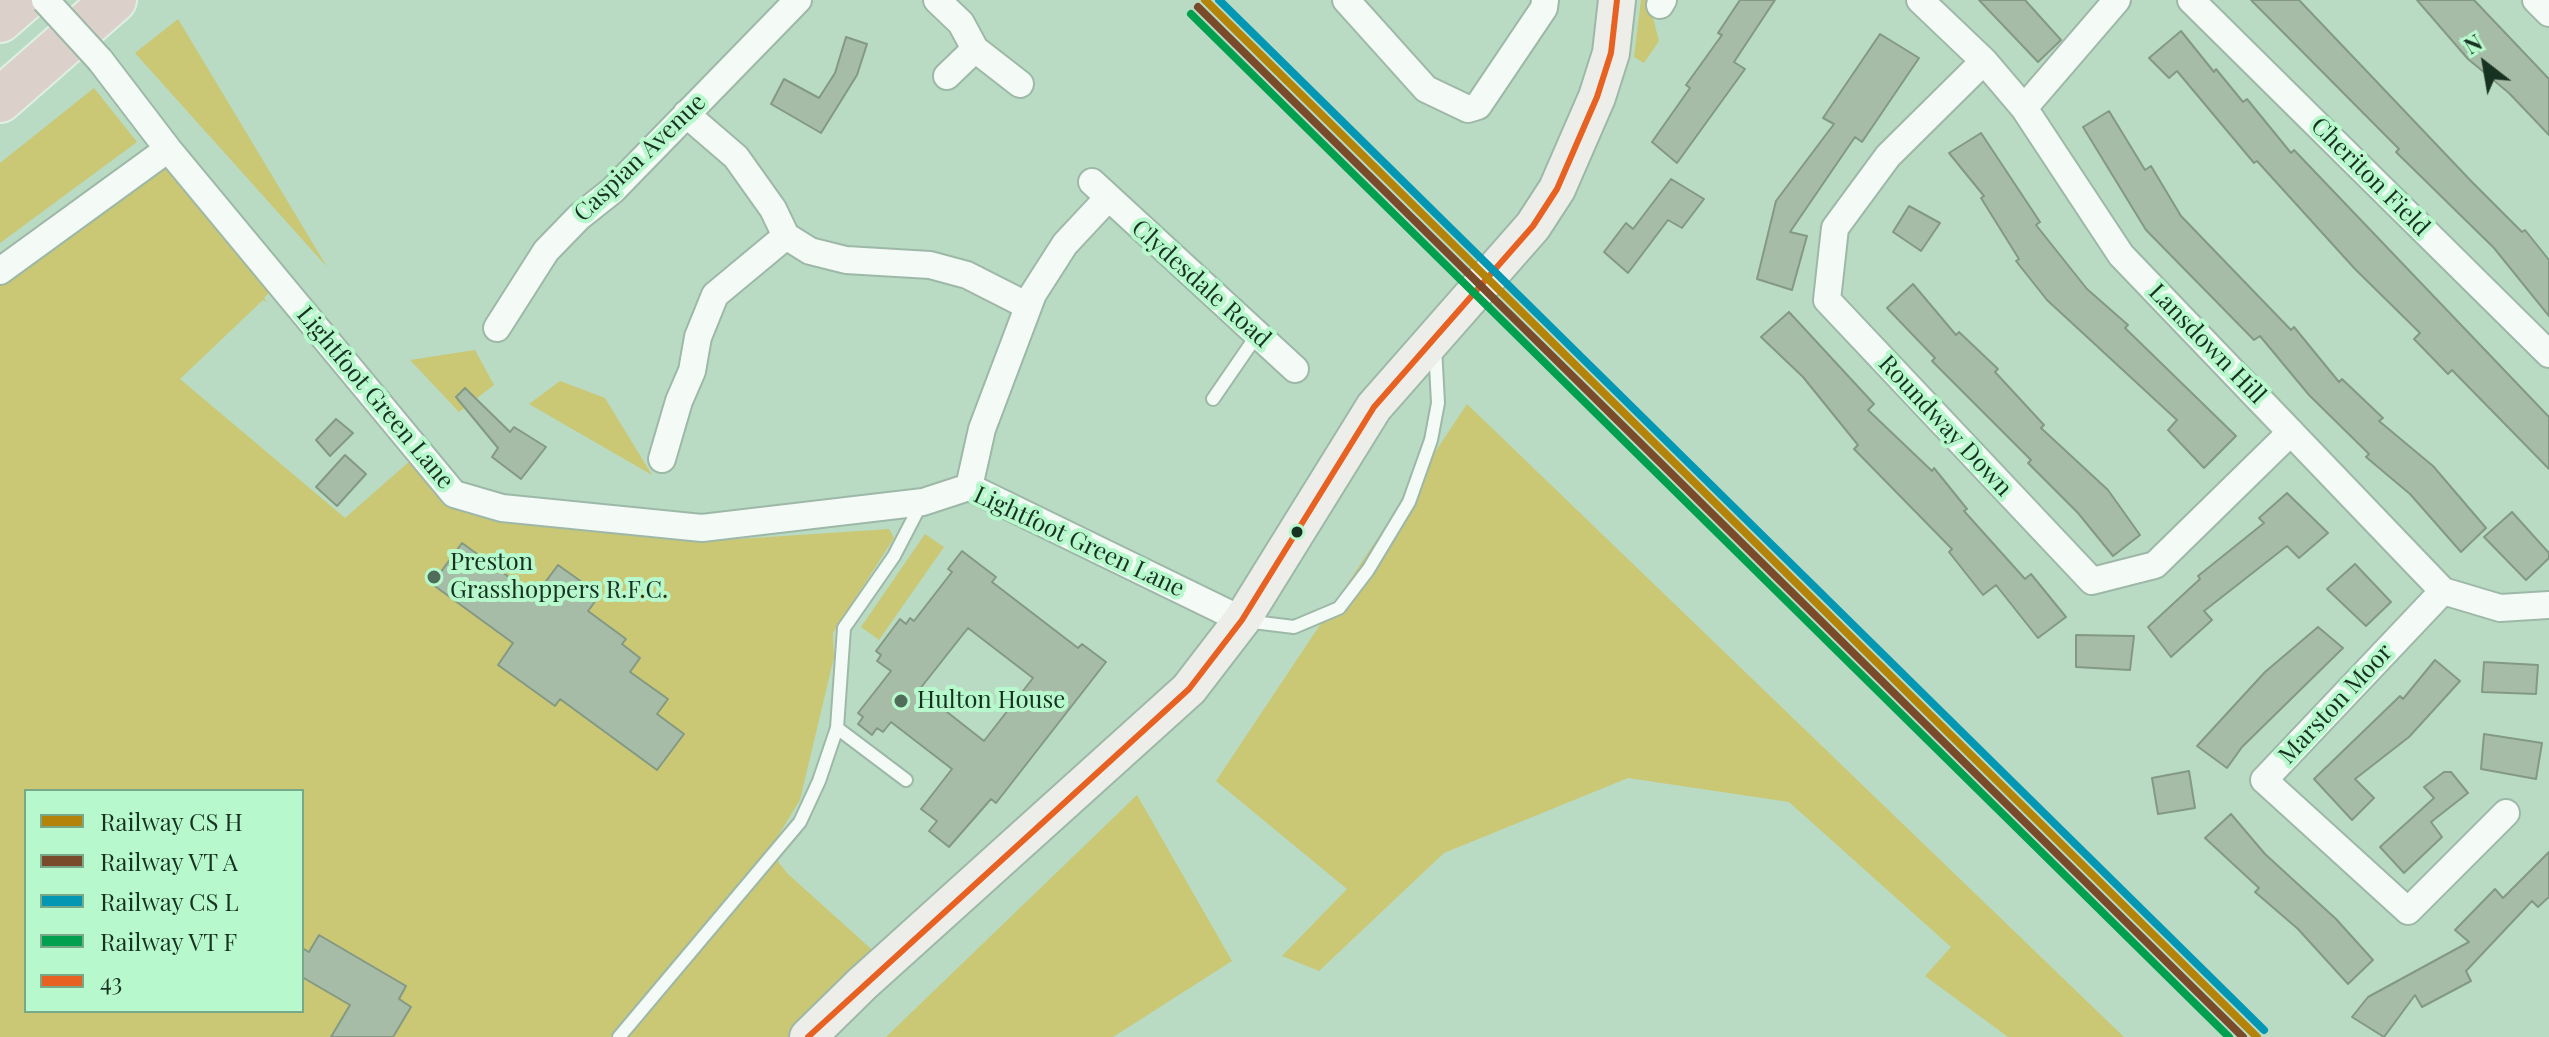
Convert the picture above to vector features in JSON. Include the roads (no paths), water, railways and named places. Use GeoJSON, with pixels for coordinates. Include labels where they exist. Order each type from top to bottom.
{"type":"FeatureCollection","features":[{"type":"Feature","properties":{"kind":"highway"},"geometry":{"type":"LineString","coordinates":[[0,20],[23,0]]}},
{"type":"Feature","properties":{"kind":"highway"},"geometry":{"type":"LineString","coordinates":[[0,100],[114,0]]}},
{"type":"Feature","properties":{"kind":"main road"},"geometry":{"type":"LineString","coordinates":[[808,1037],[1189,689],[1242,620],[1374,407],[1533,226],[1557,189],[1597,97],[1611,53],[1617,0]]}},
{"type":"Feature","properties":{"kind":"street","name":"Lightfoot Green Lane"},"geometry":{"type":"LineString","coordinates":[[45,0],[100,60],[168,149],[454,494],[502,508],[702,528],[923,502],[969,487],[1242,620]]}},
{"type":"Feature","properties":{"kind":"street","name":"Caspian Avenue"},"geometry":{"type":"LineString","coordinates":[[497,328],[546,251],[579,217],[613,190],[798,0]]}},
{"type":"Feature","properties":{"kind":"street"},"geometry":{"type":"LineString","coordinates":[[937,0],[961,23],[975,49],[1020,84]]}},
{"type":"Feature","properties":{"kind":"street"},"geometry":{"type":"LineString","coordinates":[[1346,0],[1426,89],[1468,109],[1478,106],[1544,8],[1545,0]]}},
{"type":"Feature","properties":{"kind":"street","name":"Lansdown Hill"},"geometry":{"type":"LineString","coordinates":[[1920,0],[1984,61],[2024,108],[2121,255],[2443,591],[2500,608],[2549,605]]}},
{"type":"Feature","properties":{"kind":"street"},"geometry":{"type":"LineString","coordinates":[[2024,108],[2117,0]]}},
{"type":"Feature","properties":{"kind":"street","name":"Cheriton Field"},"geometry":{"type":"LineString","coordinates":[[2191,0],[2549,354]]}},
{"type":"Feature","properties":{"kind":"street"},"geometry":{"type":"LineString","coordinates":[[2536,0],[2549,13]]}},
{"type":"Feature","properties":{"kind":"street"},"geometry":{"type":"LineString","coordinates":[[947,76],[975,49]]}},
{"type":"Feature","properties":{"kind":"street","name":"Roundway Down"},"geometry":{"type":"LineString","coordinates":[[1984,61],[1888,156],[1835,228],[1827,300],[2092,581],[2155,565],[2291,432]]}},
{"type":"Feature","properties":{"kind":"street"},"geometry":{"type":"LineString","coordinates":[[686,114],[736,157],[773,209],[786,236],[810,251],[846,260],[930,265],[967,275],[1028,306]]}},
{"type":"Feature","properties":{"kind":"street"},"geometry":{"type":"LineString","coordinates":[[0,271],[168,149]]}},
{"type":"Feature","properties":{"kind":"street","name":"Clydesdale Road"},"geometry":{"type":"LineString","coordinates":[[969,487],[982,429],[1028,306],[1100,190],[1295,369]]}},
{"type":"Feature","properties":{"kind":"street"},"geometry":{"type":"LineString","coordinates":[[662,459],[679,401],[692,371],[698,337],[715,295],[786,236]]}},
{"type":"Feature","properties":{"kind":"street","name":"Marston Moor"},"geometry":{"type":"LineString","coordinates":[[2443,591],[2264,780],[2408,911],[2506,813]]}},
{"type":"Feature","properties":{"kind":"lane"},"geometry":{"type":"LineString","coordinates":[[1213,399],[1257,335]]}},
{"type":"Feature","properties":{"kind":"lane"},"geometry":{"type":"LineString","coordinates":[[1242,620],[1294,627],[1339,608],[1368,570],[1409,502],[1431,440],[1438,392],[1434,339]]}},
{"type":"Feature","properties":{"kind":"lane"},"geometry":{"type":"LineString","coordinates":[[619,1037],[800,822],[819,781],[837,728],[844,628],[894,556],[923,502]]}},
{"type":"Feature","properties":{"kind":"lane"},"geometry":{"type":"LineString","coordinates":[[837,728],[906,780]]}},
{"type":"Feature","properties":{"kind":"place","name":"Preston Grasshoppers R.F.C."},"geometry":{"type":"Point","coordinates":[434,577]}},
{"type":"Feature","properties":{"kind":"place","name":"Hulton House"},"geometry":{"type":"Point","coordinates":[901,701]}}]}
